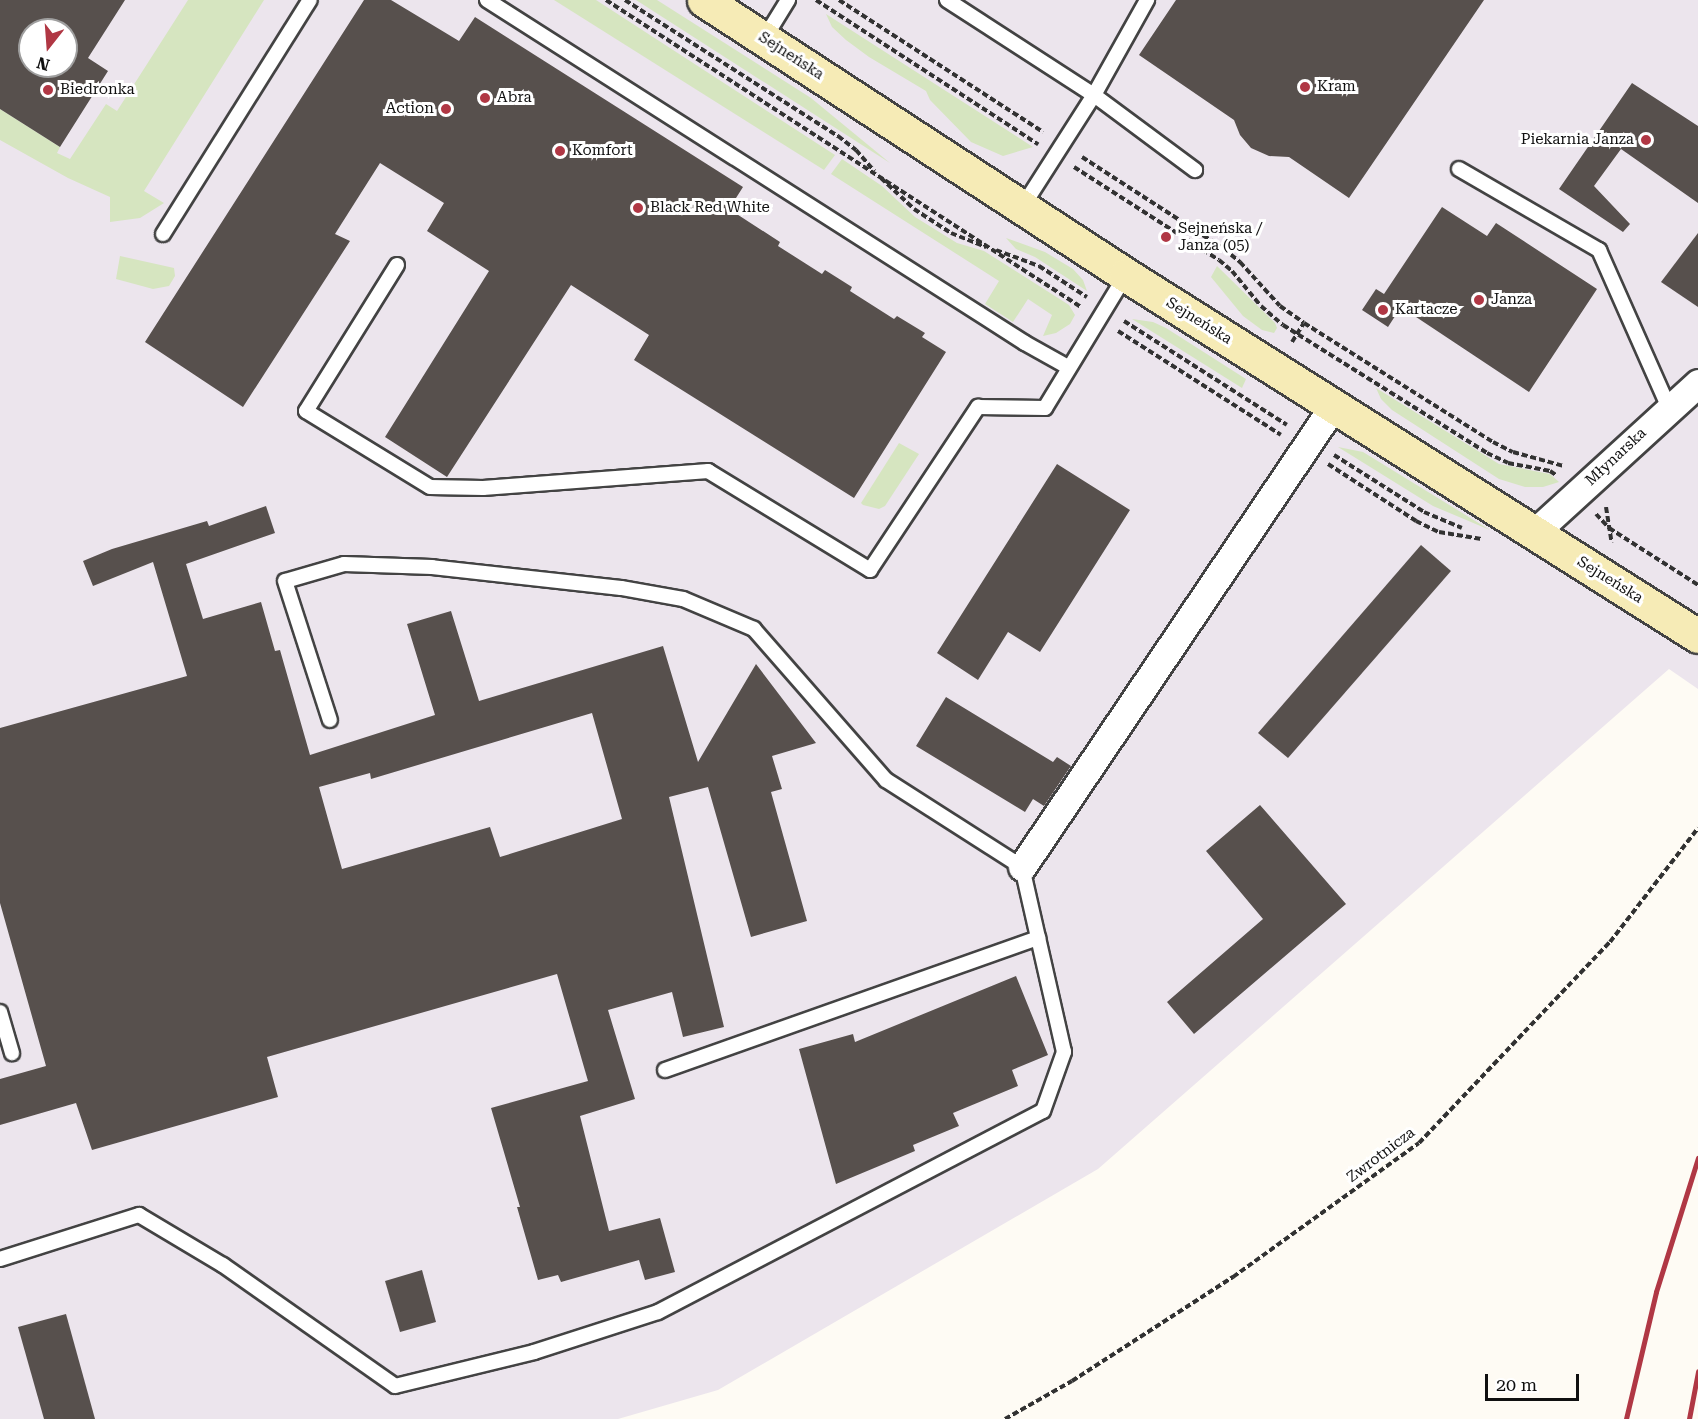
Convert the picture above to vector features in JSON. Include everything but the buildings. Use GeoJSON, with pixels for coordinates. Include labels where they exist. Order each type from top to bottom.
{"type":"FeatureCollection","features":[{"type":"Feature","properties":{"kind":"street","name":"Sejneńska"},"geometry":{"type":"LineString","coordinates":[[704,0],[1126,275],[1698,636]]}},
{"type":"Feature","properties":{"kind":"street","name":"Młynarska"},"geometry":{"type":"LineString","coordinates":[[1535,532],[1698,383]]}},
{"type":"Feature","properties":{"kind":"street"},"geometry":{"type":"LineString","coordinates":[[1022,867],[1334,405]]}},
{"type":"Feature","properties":{"kind":"lane"},"geometry":{"type":"LineString","coordinates":[[164,234],[310,0]]}},
{"type":"Feature","properties":{"kind":"lane"},"geometry":{"type":"LineString","coordinates":[[487,0],[1015,337],[1068,367]]}},
{"type":"Feature","properties":{"kind":"lane"},"geometry":{"type":"LineString","coordinates":[[764,39],[788,0]]}},
{"type":"Feature","properties":{"kind":"lane"},"geometry":{"type":"LineString","coordinates":[[947,0],[1094,95],[1195,170]]}},
{"type":"Feature","properties":{"kind":"lane"},"geometry":{"type":"LineString","coordinates":[[1023,206],[1094,95],[1147,0]]}},
{"type":"Feature","properties":{"kind":"lane"},"geometry":{"type":"LineString","coordinates":[[1459,169],[1599,250],[1669,408]]}},
{"type":"Feature","properties":{"kind":"lane"},"geometry":{"type":"LineString","coordinates":[[397,266],[306,411],[430,487],[483,488],[708,471],[870,570],[978,407],[1045,408],[1126,275]]}},
{"type":"Feature","properties":{"kind":"lane"},"geometry":{"type":"LineString","coordinates":[[0,1259],[139,1215],[224,1265],[395,1386],[534,1352],[658,1312],[1043,1111],[1064,1052],[1022,867],[886,780],[754,629],[683,599],[621,588],[432,567],[344,564],[285,581],[330,720]]}},
{"type":"Feature","properties":{"kind":"lane"},"geometry":{"type":"LineString","coordinates":[[665,1070],[1038,939]]}},
{"type":"Feature","properties":{"kind":"lane"},"geometry":{"type":"LineString","coordinates":[[0,1012],[12,1053]]}},
{"type":"Feature","properties":{"kind":"path"},"geometry":{"type":"LineString","coordinates":[[606,0],[990,248],[1102,314],[1307,445],[1424,525],[1439,532],[1501,543],[1535,532]]}},
{"type":"Feature","properties":{"kind":"path"},"geometry":{"type":"LineString","coordinates":[[625,0],[838,136],[856,150],[898,197],[923,216],[965,241],[1023,258],[1039,266],[1102,314],[1307,445],[1424,512],[1501,543]]}},
{"type":"Feature","properties":{"kind":"path"},"geometry":{"type":"LineString","coordinates":[[816,0],[1058,150],[1224,249],[1240,262],[1280,306],[1493,442],[1513,452],[1567,467],[1581,490],[1610,528],[1698,585]]}},
{"type":"Feature","properties":{"kind":"path"},"geometry":{"type":"LineString","coordinates":[[839,0],[1219,260],[1232,271],[1262,306],[1283,324],[1487,453],[1508,464],[1550,471],[1581,490],[1608,509],[1611,542],[1621,549]]}},
{"type":"Feature","properties":{"kind":"path","name":"Zwrotnicza"},"geometry":{"type":"LineString","coordinates":[[1005,1419],[1072,1381],[1233,1277],[1419,1143],[1610,942],[1698,828]]}},
{"type":"Feature","properties":{"kind":"shaded area"},"geometry":{"type":"Polygon","coordinates":[[[0,0],[1698,0],[1698,689],[1669,669],[1098,1169],[718,1390],[618,1419],[0,1419],[0,0]]]}},
{"type":"Feature","properties":{"kind":"green space"},"geometry":{"type":"Polygon","coordinates":[[[188,0],[264,0],[144,191],[164,203],[140,218],[110,222],[110,197],[68,178],[0,140],[0,109],[60,147],[57,153],[70,159],[106,104],[117,111],[188,0]]]}},
{"type":"Feature","properties":{"kind":"green space"},"geometry":{"type":"Polygon","coordinates":[[[554,0],[596,0],[835,155],[824,170],[554,0]]]}},
{"type":"Feature","properties":{"kind":"green space"},"geometry":{"type":"Polygon","coordinates":[[[636,0],[657,0],[811,98],[890,163],[636,0]]]}},
{"type":"Feature","properties":{"kind":"green space"},"geometry":{"type":"Polygon","coordinates":[[[826,14],[1033,147],[1003,156],[971,142],[930,100],[926,91],[869,57],[846,40],[832,27],[826,14]]]}},
{"type":"Feature","properties":{"kind":"green space"},"geometry":{"type":"Polygon","coordinates":[[[842,159],[882,186],[915,217],[957,243],[984,251],[1069,305],[1075,315],[1070,324],[1056,333],[1043,336],[1052,315],[1028,299],[1013,322],[985,304],[999,281],[831,174],[842,159]]]}},
{"type":"Feature","properties":{"kind":"green space"},"geometry":{"type":"Polygon","coordinates":[[[1006,238],[1045,252],[1073,269],[1083,280],[1087,291],[1035,257],[1016,249],[1006,238]]]}},
{"type":"Feature","properties":{"kind":"green space"},"geometry":{"type":"Polygon","coordinates":[[[120,256],[174,268],[175,276],[169,286],[153,289],[116,279],[120,256]]]}},
{"type":"Feature","properties":{"kind":"green space"},"geometry":{"type":"Polygon","coordinates":[[[1217,266],[1275,323],[1277,328],[1274,333],[1262,330],[1243,316],[1211,277],[1217,266]]]}},
{"type":"Feature","properties":{"kind":"green space"},"geometry":{"type":"Polygon","coordinates":[[[1132,319],[1153,322],[1166,328],[1246,379],[1242,388],[1132,319]]]}},
{"type":"Feature","properties":{"kind":"green space"},"geometry":{"type":"Polygon","coordinates":[[[1376,388],[1499,464],[1550,474],[1559,482],[1543,487],[1525,487],[1499,479],[1392,410],[1381,399],[1376,388]]]}},
{"type":"Feature","properties":{"kind":"green space"},"geometry":{"type":"Polygon","coordinates":[[[899,443],[919,454],[885,506],[879,509],[863,505],[861,503],[899,443]]]}},
{"type":"Feature","properties":{"kind":"green space"},"geometry":{"type":"Polygon","coordinates":[[[1338,447],[1363,452],[1490,530],[1433,506],[1338,447]]]}},
{"type":"Feature","properties":{"kind":"railway"},"geometry":{"type":"LineString","coordinates":[[1626,1419],[1656,1292],[1698,1158]]}},
{"type":"Feature","properties":{"kind":"railway"},"geometry":{"type":"LineString","coordinates":[[1689,1419],[1698,1372]]}},
{"type":"Feature","properties":{"kind":"place","name":"Kram"},"geometry":{"type":"Point","coordinates":[1305,87]}},
{"type":"Feature","properties":{"kind":"place","name":"Biedronka"},"geometry":{"type":"Point","coordinates":[48,90]}},
{"type":"Feature","properties":{"kind":"place","name":"Abra"},"geometry":{"type":"Point","coordinates":[485,98]}},
{"type":"Feature","properties":{"kind":"place","name":"Action"},"geometry":{"type":"Point","coordinates":[446,109]}},
{"type":"Feature","properties":{"kind":"place","name":"Piekarnia Janza"},"geometry":{"type":"Point","coordinates":[1646,140]}},
{"type":"Feature","properties":{"kind":"place","name":"Komfort"},"geometry":{"type":"Point","coordinates":[560,151]}},
{"type":"Feature","properties":{"kind":"place","name":"Black Red White"},"geometry":{"type":"Point","coordinates":[638,208]}},
{"type":"Feature","properties":{"kind":"place","name":"Sejneńska / Janza (05)"},"geometry":{"type":"Point","coordinates":[1166,237]}},
{"type":"Feature","properties":{"kind":"place","name":"Janza"},"geometry":{"type":"Point","coordinates":[1479,300]}},
{"type":"Feature","properties":{"kind":"place","name":"Kartacze"},"geometry":{"type":"Point","coordinates":[1383,310]}}]}
